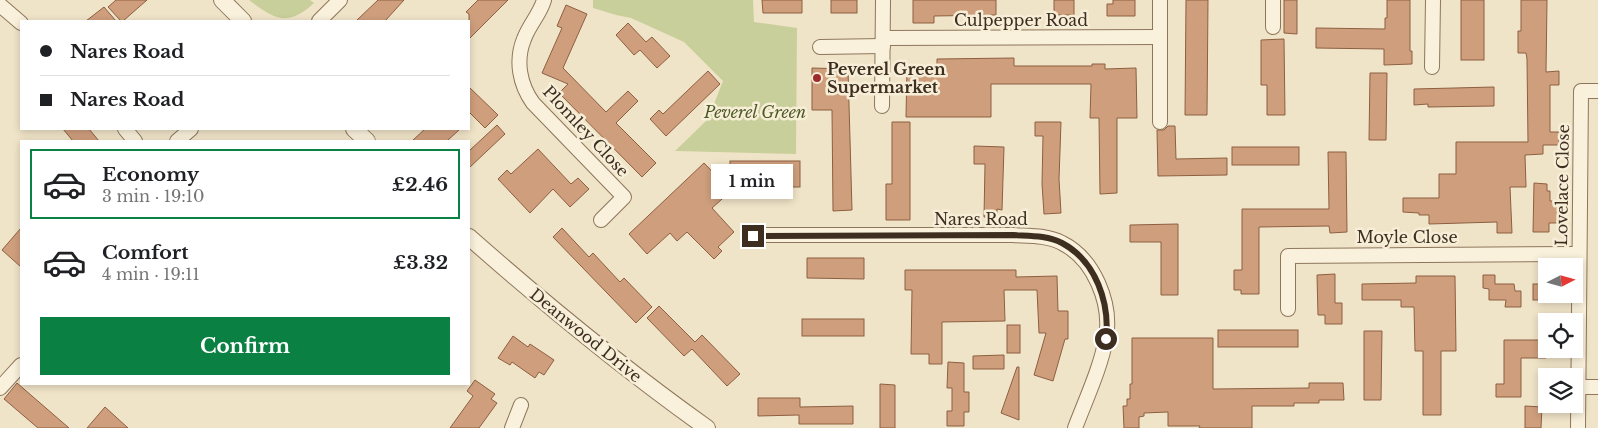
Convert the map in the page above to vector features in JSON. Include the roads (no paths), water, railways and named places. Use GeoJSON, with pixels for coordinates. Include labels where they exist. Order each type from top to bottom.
{"type":"FeatureCollection","features":[{"type":"Feature","properties":{"kind":"street"},"geometry":{"type":"LineString","coordinates":[[222,0],[242,20]]}},
{"type":"Feature","properties":{"kind":"street"},"geometry":{"type":"LineString","coordinates":[[320,20],[340,0]]}},
{"type":"Feature","properties":{"kind":"street","name":"Plomley Close"},"geometry":{"type":"LineString","coordinates":[[544,0],[523,40],[519,66],[520,77],[528,96],[534,104],[624,197],[601,220]]}},
{"type":"Feature","properties":{"kind":"street"},"geometry":{"type":"LineString","coordinates":[[882,106],[883,0]]}},
{"type":"Feature","properties":{"kind":"street"},"geometry":{"type":"LineString","coordinates":[[1160,0],[1160,122]]}},
{"type":"Feature","properties":{"kind":"street"},"geometry":{"type":"LineString","coordinates":[[1272,27],[1273,0]]}},
{"type":"Feature","properties":{"kind":"street"},"geometry":{"type":"LineString","coordinates":[[1432,68],[1434,0]]}},
{"type":"Feature","properties":{"kind":"street"},"geometry":{"type":"LineString","coordinates":[[0,4],[20,22]]}},
{"type":"Feature","properties":{"kind":"street","name":"Culpepper Road"},"geometry":{"type":"LineString","coordinates":[[820,47],[883,42],[1160,38]]}},
{"type":"Feature","properties":{"kind":"street","name":"Lovelace Close"},"geometry":{"type":"LineString","coordinates":[[1578,368],[1580,90],[1598,91]]}},
{"type":"Feature","properties":{"kind":"street"},"geometry":{"type":"LineString","coordinates":[[126,130],[134,140]]}},
{"type":"Feature","properties":{"kind":"street"},"geometry":{"type":"LineString","coordinates":[[178,140],[190,130]]}},
{"type":"Feature","properties":{"kind":"street"},"geometry":{"type":"LineString","coordinates":[[355,130],[366,140]]}},
{"type":"Feature","properties":{"kind":"street","name":"Nares Road"},"geometry":{"type":"LineString","coordinates":[[753,236],[1013,235],[1038,236],[1062,243],[1076,254],[1090,270],[1100,289],[1107,312],[1106,339],[1076,428]]}},
{"type":"Feature","properties":{"kind":"street","name":"Deanwood Drive"},"geometry":{"type":"LineString","coordinates":[[470,238],[529,290],[631,372],[707,428]]}},
{"type":"Feature","properties":{"kind":"street","name":"Moyle Close"},"geometry":{"type":"LineString","coordinates":[[1288,309],[1288,256],[1578,254]]}},
{"type":"Feature","properties":{"kind":"street"},"geometry":{"type":"LineString","coordinates":[[0,388],[20,366]]}},
{"type":"Feature","properties":{"kind":"street"},"geometry":{"type":"LineString","coordinates":[[1583,387],[1598,387]]}},
{"type":"Feature","properties":{"kind":"street"},"geometry":{"type":"LineString","coordinates":[[512,428],[521,405]]}},
{"type":"Feature","properties":{"kind":"street","name":"Lovelace Close"},"geometry":{"type":"LineString","coordinates":[[1578,413],[1578,428]]}},
{"type":"Feature","properties":{"kind":"place","name":"Peverel Green Supermarket"},"geometry":{"type":"Point","coordinates":[817,78]}},
{"type":"Feature","properties":{"kind":"park label","name":"Peverel Green"},"geometry":{"type":"Point","coordinates":[755,112]}}]}
